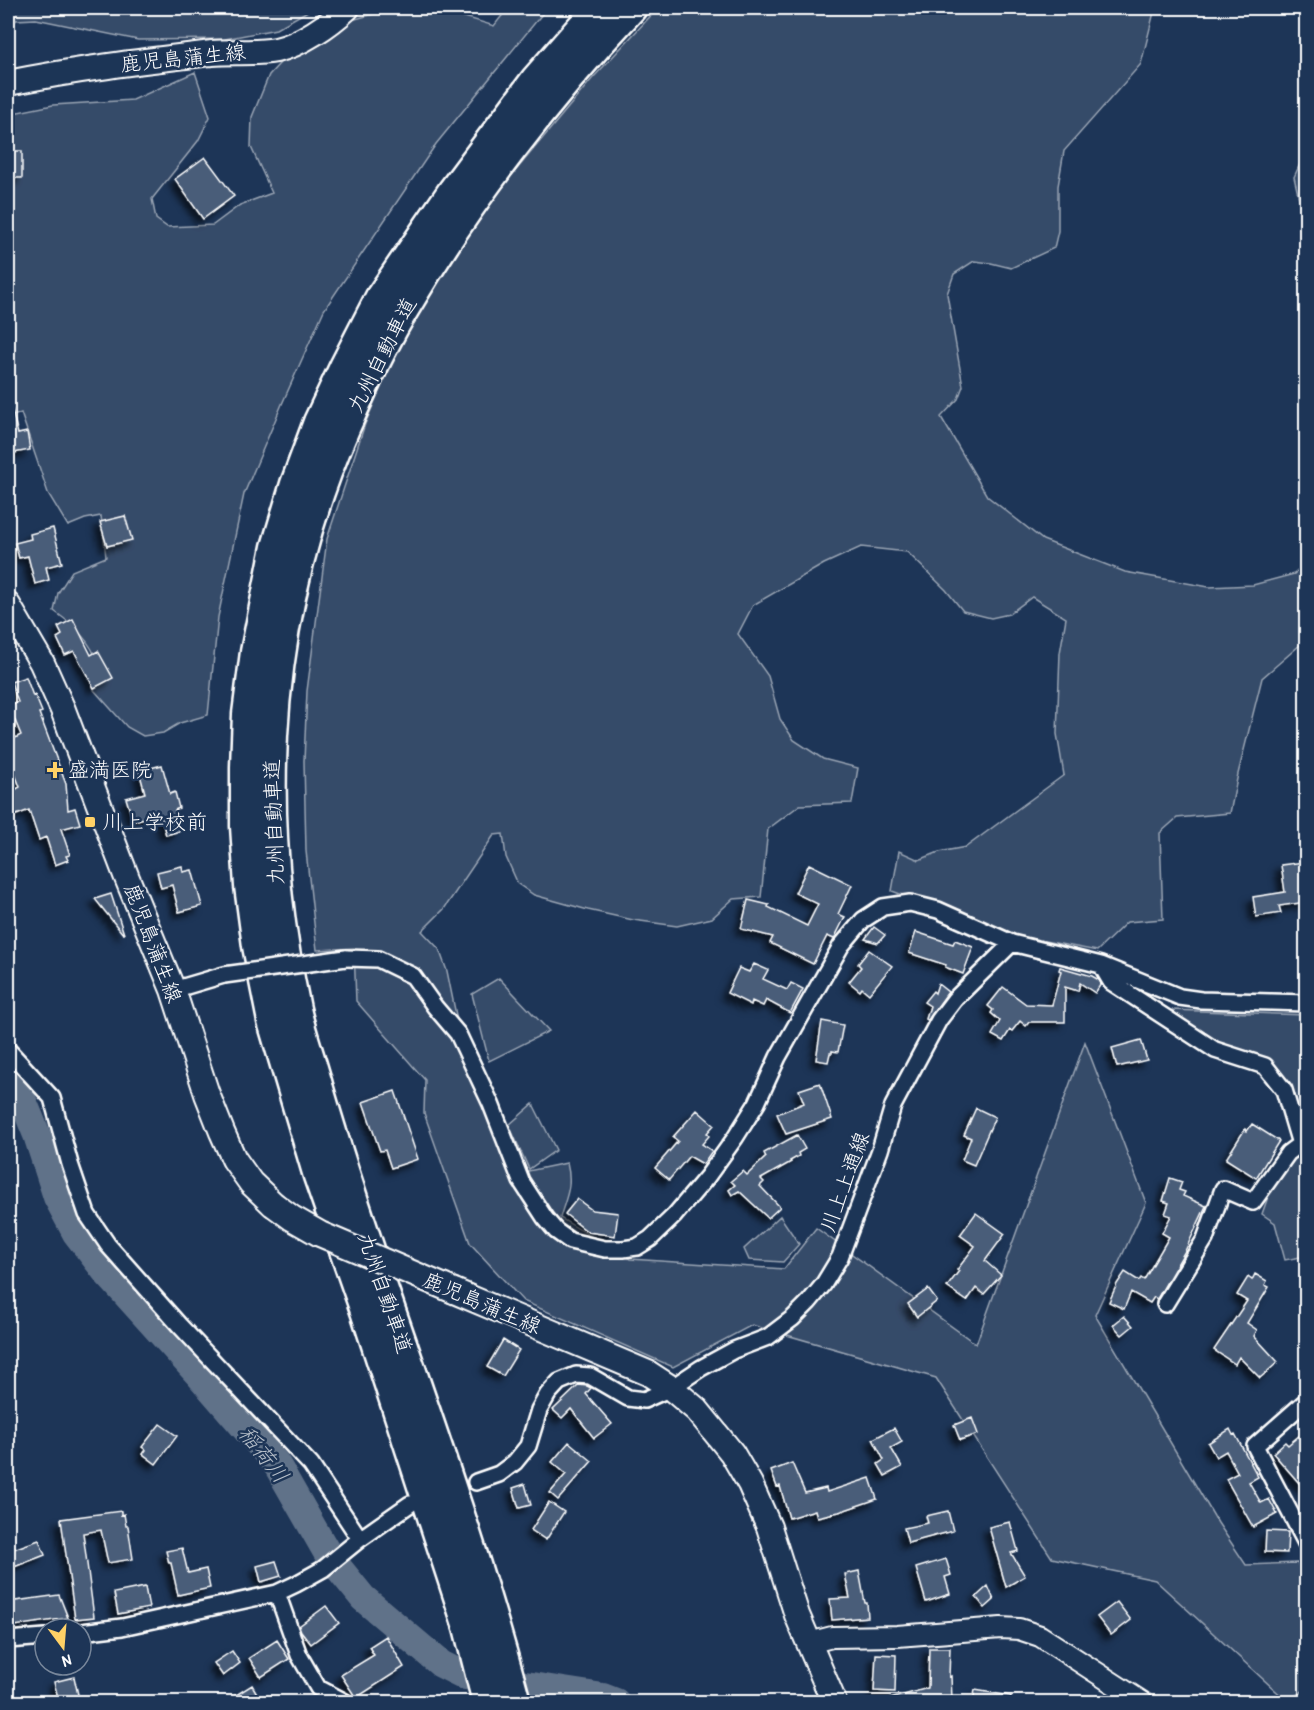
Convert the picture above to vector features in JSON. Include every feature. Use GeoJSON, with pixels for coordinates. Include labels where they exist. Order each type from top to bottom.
{"type":"FeatureCollection","features":[{"type":"Feature","properties":{"kind":"highway","name":"九州自動車道"},"geometry":{"type":"LineString","coordinates":[[487,1702],[468,1628],[365,1311],[318,1176],[272,1021],[257,946],[249,886],[244,767],[247,714],[255,652],[276,547],[295,484],[318,422],[344,367],[381,297],[453,190],[535,80],[598,8]]}},
{"type":"Feature","properties":{"kind":"highway","name":"九州自動車道"},"geometry":{"type":"LineString","coordinates":[[516,1702],[498,1638],[401,1338],[343,1171],[297,1015],[282,940],[271,828],[270,766],[273,717],[280,658],[301,556],[320,492],[342,435],[368,378],[404,309],[472,204],[557,94],[632,8]]}},
{"type":"Feature","properties":{"kind":"main road","name":"鹿児島蒲生線"},"geometry":{"type":"LineString","coordinates":[[8,83],[134,62],[225,52],[276,50],[292,45],[311,34],[347,8]]}},
{"type":"Feature","properties":{"kind":"main road","name":"鹿児島蒲生線"},"geometry":{"type":"LineString","coordinates":[[8,605],[42,663],[63,710],[127,878],[173,990],[207,1094],[234,1159],[251,1183],[273,1204],[320,1234],[648,1373],[671,1388],[697,1410],[732,1453],[750,1484],[769,1527],[797,1615],[834,1702]]}},
{"type":"Feature","properties":{"kind":"street"},"geometry":{"type":"LineString","coordinates":[[173,990],[224,975],[346,958],[378,959],[413,976],[458,1034],[491,1104],[521,1181],[546,1218],[556,1231],[570,1241],[605,1249],[637,1247],[650,1239],[674,1216],[707,1177],[757,1103],[778,1057],[841,946],[862,920],[883,907],[910,903],[938,910],[1012,943],[1101,966],[1180,997],[1201,1000],[1306,1003]]}},
{"type":"Feature","properties":{"kind":"street","name":"川上上通線"},"geometry":{"type":"LineString","coordinates":[[476,1482],[499,1474],[522,1454],[528,1446],[539,1410],[548,1394],[559,1382],[576,1375],[590,1376],[628,1398],[644,1400],[671,1388],[734,1350],[768,1337],[793,1318],[823,1285],[840,1257],[880,1150],[893,1106],[939,1020],[956,999],[1012,943]]}},
{"type":"Feature","properties":{"kind":"street"},"geometry":{"type":"LineString","coordinates":[[1101,966],[1111,982],[1215,1050],[1265,1066],[1284,1090],[1304,1150],[1288,1153],[1253,1202],[1223,1190],[1205,1239],[1165,1304]]}},
{"type":"Feature","properties":{"kind":"street"},"geometry":{"type":"LineString","coordinates":[[8,1050],[52,1098],[70,1164],[87,1214],[108,1245],[180,1326],[311,1465],[360,1539]]}},
{"type":"Feature","properties":{"kind":"street"},"geometry":{"type":"LineString","coordinates":[[1306,1401],[1255,1446],[1306,1543]]}},
{"type":"Feature","properties":{"kind":"street"},"geometry":{"type":"LineString","coordinates":[[93,1631],[122,1627],[277,1593],[323,1569],[360,1539],[410,1504]]}},
{"type":"Feature","properties":{"kind":"street"},"geometry":{"type":"LineString","coordinates":[[1294,1519],[1306,1508]]}},
{"type":"Feature","properties":{"kind":"street"},"geometry":{"type":"LineString","coordinates":[[277,1593],[299,1655],[318,1688],[345,1702]]}},
{"type":"Feature","properties":{"kind":"street"},"geometry":{"type":"LineString","coordinates":[[808,1643],[832,1637],[1019,1629],[1040,1636],[1142,1702]]}},
{"type":"Feature","properties":{"kind":"street"},"geometry":{"type":"LineString","coordinates":[[8,1640],[33,1638]]}},
{"type":"Feature","properties":{"kind":"shaded area"},"geometry":{"type":"Polygon","coordinates":[[[8,8],[313,8],[276,29],[225,39],[138,40],[36,19],[16,20],[8,30],[8,8]]]}},
{"type":"Feature","properties":{"kind":"shaded area"},"geometry":{"type":"Polygon","coordinates":[[[435,8],[494,26],[508,8],[547,8],[436,144],[324,310],[244,494],[218,617],[208,715],[180,723],[163,733],[143,736],[127,727],[94,690],[99,674],[94,653],[83,637],[54,611],[58,593],[72,571],[106,557],[101,516],[68,526],[48,493],[21,413],[8,418],[8,114],[53,105],[133,100],[195,72],[210,117],[198,141],[152,199],[156,219],[167,227],[213,225],[240,205],[272,193],[251,147],[252,117],[269,75],[289,53],[337,24],[392,9],[435,8]]]}},
{"type":"Feature","properties":{"kind":"shaded area"},"geometry":{"type":"Polygon","coordinates":[[[658,8],[1155,8],[1141,64],[1064,151],[1058,186],[1058,231],[1054,248],[1011,268],[974,261],[954,274],[947,294],[963,386],[958,399],[941,417],[987,496],[1043,540],[1125,572],[1209,587],[1253,585],[1294,574],[1306,563],[1306,643],[1300,645],[1262,678],[1230,813],[1177,818],[1160,833],[1163,919],[1127,922],[1097,951],[1013,935],[892,891],[899,851],[919,860],[939,852],[966,847],[1064,775],[1057,734],[1060,653],[1066,618],[1032,597],[1009,614],[991,618],[963,611],[946,590],[907,552],[861,547],[824,564],[753,605],[738,634],[768,676],[780,719],[794,740],[823,759],[858,768],[852,803],[800,805],[768,829],[761,897],[733,899],[712,918],[677,926],[633,920],[534,895],[518,884],[506,857],[503,834],[494,835],[444,909],[422,931],[439,949],[447,971],[468,1074],[519,1173],[567,1163],[569,1185],[560,1218],[630,1259],[784,1269],[816,1228],[976,1344],[1085,1042],[1146,1203],[1095,1315],[1218,1523],[1246,1565],[1297,1563],[1306,1579],[1306,1689],[1287,1701],[1155,1580],[1052,1558],[936,1378],[752,1325],[673,1367],[523,1301],[470,1243],[424,1113],[425,1080],[356,1001],[354,948],[317,950],[306,851],[304,761],[307,691],[327,539],[365,424],[412,316],[463,234],[592,79],[658,8]]]}},
{"type":"Feature","properties":{"kind":"shaded area"},"geometry":{"type":"Polygon","coordinates":[[[1306,151],[1306,220],[1294,177],[1306,151]]]}},
{"type":"Feature","properties":{"kind":"shaded area"},"geometry":{"type":"Polygon","coordinates":[[[499,978],[549,1031],[489,1061],[472,994],[499,978]]]}},
{"type":"Feature","properties":{"kind":"shaded area"},"geometry":{"type":"Polygon","coordinates":[[[1172,1010],[1306,1015],[1306,1124],[1294,1095],[1271,1065],[1218,1047],[1168,1014],[1172,1010]]]}},
{"type":"Feature","properties":{"kind":"shaded area"},"geometry":{"type":"Polygon","coordinates":[[[533,1104],[556,1150],[529,1169],[509,1125],[533,1104]]]}},
{"type":"Feature","properties":{"kind":"shaded area"},"geometry":{"type":"Polygon","coordinates":[[[1306,1132],[1306,1256],[1285,1260],[1275,1223],[1262,1214],[1275,1177],[1302,1142],[1306,1132]]]}},
{"type":"Feature","properties":{"kind":"shaded area"},"geometry":{"type":"Polygon","coordinates":[[[780,1216],[799,1244],[783,1262],[749,1260],[744,1249],[780,1216]]]}},
{"type":"Feature","properties":{"kind":"building"},"geometry":{"type":"Polygon","coordinates":[[[8,151],[22,151],[22,178],[8,178],[8,151]]]}},
{"type":"Feature","properties":{"kind":"building"},"geometry":{"type":"Polygon","coordinates":[[[205,157],[234,196],[203,219],[175,179],[205,157]]]}},
{"type":"Feature","properties":{"kind":"building"},"geometry":{"type":"Polygon","coordinates":[[[8,410],[12,410],[18,434],[27,432],[30,450],[8,454],[8,410]]]}},
{"type":"Feature","properties":{"kind":"building"},"geometry":{"type":"Polygon","coordinates":[[[125,516],[132,540],[107,546],[100,522],[125,516]]]}},
{"type":"Feature","properties":{"kind":"building"},"geometry":{"type":"Polygon","coordinates":[[[53,528],[62,563],[46,567],[49,580],[35,584],[28,556],[19,558],[15,543],[31,539],[30,534],[53,528]]]}},
{"type":"Feature","properties":{"kind":"building"},"geometry":{"type":"Polygon","coordinates":[[[73,619],[91,655],[98,651],[113,678],[94,688],[74,651],[65,655],[57,638],[62,635],[58,627],[73,619]]]}},
{"type":"Feature","properties":{"kind":"building"},"geometry":{"type":"Polygon","coordinates":[[[26,677],[42,712],[39,713],[66,784],[68,810],[75,808],[80,824],[61,829],[70,855],[66,856],[68,860],[55,865],[46,837],[39,840],[29,810],[14,816],[8,801],[8,794],[20,787],[12,766],[8,767],[8,742],[21,735],[9,706],[18,702],[11,682],[26,677]]]}},
{"type":"Feature","properties":{"kind":"building"},"geometry":{"type":"Polygon","coordinates":[[[162,765],[170,794],[175,792],[179,808],[175,810],[180,831],[166,835],[160,814],[133,821],[126,798],[145,793],[139,771],[162,765]]]}},
{"type":"Feature","properties":{"kind":"building"},"geometry":{"type":"Polygon","coordinates":[[[1304,862],[1306,902],[1279,906],[1281,913],[1256,917],[1253,897],[1285,892],[1281,865],[1304,862]]]}},
{"type":"Feature","properties":{"kind":"building"},"geometry":{"type":"Polygon","coordinates":[[[809,864],[852,885],[838,914],[845,917],[834,939],[827,936],[813,964],[770,943],[773,937],[741,929],[748,900],[769,905],[768,907],[807,926],[818,904],[795,893],[809,864]]]}},
{"type":"Feature","properties":{"kind":"building"},"geometry":{"type":"Polygon","coordinates":[[[182,866],[183,872],[192,870],[202,906],[179,912],[172,885],[161,888],[157,872],[182,866]]]}},
{"type":"Feature","properties":{"kind":"building"},"geometry":{"type":"Polygon","coordinates":[[[111,894],[124,934],[95,899],[111,894]]]}},
{"type":"Feature","properties":{"kind":"building"},"geometry":{"type":"Polygon","coordinates":[[[874,927],[885,935],[878,943],[865,939],[874,927]]]}},
{"type":"Feature","properties":{"kind":"building"},"geometry":{"type":"Polygon","coordinates":[[[916,932],[953,944],[955,940],[973,947],[963,974],[945,967],[946,965],[909,953],[916,932]]]}},
{"type":"Feature","properties":{"kind":"building"},"geometry":{"type":"Polygon","coordinates":[[[869,950],[892,966],[869,994],[862,988],[860,991],[849,982],[861,967],[858,964],[869,950]]]}},
{"type":"Feature","properties":{"kind":"building"},"geometry":{"type":"Polygon","coordinates":[[[754,964],[768,970],[763,979],[787,990],[791,983],[803,989],[790,1013],[766,1000],[763,1006],[752,1001],[751,1005],[727,993],[739,968],[749,972],[754,964]]]}},
{"type":"Feature","properties":{"kind":"building"},"geometry":{"type":"Polygon","coordinates":[[[1060,967],[1092,976],[1101,984],[1095,993],[1080,983],[1078,991],[1065,987],[1065,1022],[1029,1022],[1026,1026],[1020,1021],[1003,1041],[992,1035],[1000,1021],[991,1013],[993,1010],[988,1006],[1003,987],[1026,1004],[1052,1005],[1061,971],[1060,967]]]}},
{"type":"Feature","properties":{"kind":"building"},"geometry":{"type":"Polygon","coordinates":[[[938,984],[948,992],[928,1020],[926,1019],[930,1006],[924,1002],[933,991],[935,993],[938,984]]]}},
{"type":"Feature","properties":{"kind":"building"},"geometry":{"type":"Polygon","coordinates":[[[822,1021],[843,1025],[838,1052],[830,1053],[828,1062],[816,1060],[822,1021]]]}},
{"type":"Feature","properties":{"kind":"building"},"geometry":{"type":"Polygon","coordinates":[[[1141,1040],[1147,1060],[1117,1067],[1112,1048],[1141,1040]]]}},
{"type":"Feature","properties":{"kind":"building"},"geometry":{"type":"Polygon","coordinates":[[[820,1083],[832,1119],[786,1134],[777,1114],[804,1103],[799,1090],[820,1083]]]}},
{"type":"Feature","properties":{"kind":"building"},"geometry":{"type":"Polygon","coordinates":[[[395,1091],[418,1159],[391,1168],[385,1150],[380,1151],[363,1102],[395,1091]]]}},
{"type":"Feature","properties":{"kind":"building"},"geometry":{"type":"Polygon","coordinates":[[[976,1108],[995,1117],[974,1165],[962,1160],[971,1138],[964,1135],[976,1108]]]}},
{"type":"Feature","properties":{"kind":"building"},"geometry":{"type":"Polygon","coordinates":[[[697,1110],[714,1125],[702,1144],[712,1151],[703,1164],[689,1156],[669,1180],[655,1168],[678,1141],[673,1137],[697,1110]]]}},
{"type":"Feature","properties":{"kind":"building"},"geometry":{"type":"Polygon","coordinates":[[[1252,1124],[1279,1141],[1256,1178],[1226,1159],[1245,1129],[1247,1131],[1252,1124]]]}},
{"type":"Feature","properties":{"kind":"building"},"geometry":{"type":"Polygon","coordinates":[[[797,1135],[805,1149],[798,1153],[799,1156],[791,1162],[761,1179],[764,1182],[760,1186],[780,1207],[768,1218],[739,1191],[732,1195],[729,1190],[735,1185],[731,1181],[743,1171],[747,1175],[766,1157],[764,1153],[797,1135]]]}},
{"type":"Feature","properties":{"kind":"building"},"geometry":{"type":"Polygon","coordinates":[[[1170,1178],[1182,1182],[1179,1190],[1185,1192],[1183,1196],[1206,1206],[1185,1251],[1157,1299],[1154,1297],[1150,1303],[1131,1292],[1124,1309],[1109,1302],[1117,1284],[1125,1272],[1139,1281],[1141,1278],[1144,1280],[1169,1237],[1162,1233],[1171,1216],[1165,1214],[1169,1203],[1163,1201],[1170,1178]]]}},
{"type":"Feature","properties":{"kind":"building"},"geometry":{"type":"Polygon","coordinates":[[[577,1199],[592,1210],[618,1213],[615,1236],[588,1232],[565,1214],[577,1199]]]}},
{"type":"Feature","properties":{"kind":"building"},"geometry":{"type":"Polygon","coordinates":[[[976,1213],[1005,1234],[985,1261],[1001,1275],[984,1294],[976,1288],[967,1301],[947,1287],[975,1246],[960,1235],[976,1213]]]}},
{"type":"Feature","properties":{"kind":"building"},"geometry":{"type":"Polygon","coordinates":[[[1255,1274],[1267,1281],[1265,1285],[1269,1287],[1247,1323],[1257,1330],[1254,1336],[1278,1362],[1260,1378],[1239,1357],[1235,1364],[1214,1350],[1247,1301],[1237,1295],[1248,1277],[1252,1280],[1255,1274]]]}},
{"type":"Feature","properties":{"kind":"building"},"geometry":{"type":"Polygon","coordinates":[[[928,1289],[937,1301],[917,1317],[908,1304],[928,1289]]]}},
{"type":"Feature","properties":{"kind":"building"},"geometry":{"type":"Polygon","coordinates":[[[1124,1316],[1133,1326],[1122,1335],[1113,1325],[1124,1316]]]}},
{"type":"Feature","properties":{"kind":"building"},"geometry":{"type":"Polygon","coordinates":[[[503,1340],[519,1350],[503,1376],[487,1367],[503,1340]]]}},
{"type":"Feature","properties":{"kind":"building"},"geometry":{"type":"Polygon","coordinates":[[[579,1385],[591,1388],[586,1394],[612,1424],[594,1438],[571,1409],[562,1418],[553,1410],[579,1385]]]}},
{"type":"Feature","properties":{"kind":"building"},"geometry":{"type":"Polygon","coordinates":[[[972,1418],[978,1434],[960,1440],[954,1425],[972,1418]]]}},
{"type":"Feature","properties":{"kind":"building"},"geometry":{"type":"Polygon","coordinates":[[[160,1424],[177,1436],[156,1464],[143,1454],[146,1450],[142,1447],[160,1424]]]}},
{"type":"Feature","properties":{"kind":"building"},"geometry":{"type":"Polygon","coordinates":[[[894,1428],[902,1442],[891,1448],[902,1467],[885,1476],[878,1464],[884,1460],[873,1439],[894,1428]]]}},
{"type":"Feature","properties":{"kind":"building"},"geometry":{"type":"Polygon","coordinates":[[[1230,1429],[1258,1477],[1249,1482],[1261,1503],[1269,1499],[1277,1514],[1253,1527],[1226,1479],[1238,1473],[1226,1451],[1216,1457],[1208,1443],[1230,1429]]]}},
{"type":"Feature","properties":{"kind":"building"},"geometry":{"type":"Polygon","coordinates":[[[1306,1430],[1306,1491],[1273,1453],[1285,1442],[1288,1445],[1306,1430]]]}},
{"type":"Feature","properties":{"kind":"building"},"geometry":{"type":"Polygon","coordinates":[[[569,1442],[592,1461],[558,1500],[550,1493],[566,1474],[552,1462],[569,1442]]]}},
{"type":"Feature","properties":{"kind":"building"},"geometry":{"type":"Polygon","coordinates":[[[792,1463],[805,1493],[826,1488],[827,1492],[870,1478],[877,1499],[817,1517],[815,1510],[789,1518],[780,1486],[777,1487],[771,1471],[792,1463]]]}},
{"type":"Feature","properties":{"kind":"building"},"geometry":{"type":"Polygon","coordinates":[[[525,1484],[531,1505],[519,1508],[513,1488],[525,1484]]]}},
{"type":"Feature","properties":{"kind":"building"},"geometry":{"type":"Polygon","coordinates":[[[549,1502],[564,1512],[546,1540],[531,1530],[549,1502]]]}},
{"type":"Feature","properties":{"kind":"building"},"geometry":{"type":"Polygon","coordinates":[[[121,1511],[121,1515],[124,1514],[133,1559],[108,1563],[101,1530],[83,1533],[94,1617],[75,1617],[61,1519],[121,1511]]]}},
{"type":"Feature","properties":{"kind":"building"},"geometry":{"type":"Polygon","coordinates":[[[948,1511],[953,1531],[908,1543],[904,1528],[928,1523],[926,1516],[948,1511]]]}},
{"type":"Feature","properties":{"kind":"building"},"geometry":{"type":"Polygon","coordinates":[[[1010,1522],[1018,1551],[1011,1553],[1025,1576],[1006,1587],[989,1527],[1010,1522]]]}},
{"type":"Feature","properties":{"kind":"building"},"geometry":{"type":"Polygon","coordinates":[[[1266,1531],[1288,1532],[1287,1553],[1265,1552],[1266,1531]]]}},
{"type":"Feature","properties":{"kind":"building"},"geometry":{"type":"Polygon","coordinates":[[[39,1540],[45,1555],[14,1567],[8,1551],[39,1540]]]}},
{"type":"Feature","properties":{"kind":"building"},"geometry":{"type":"Polygon","coordinates":[[[182,1548],[188,1573],[206,1569],[210,1588],[178,1595],[166,1551],[182,1548]]]}},
{"type":"Feature","properties":{"kind":"building"},"geometry":{"type":"Polygon","coordinates":[[[946,1559],[951,1575],[945,1577],[950,1594],[926,1602],[916,1568],[946,1559]]]}},
{"type":"Feature","properties":{"kind":"building"},"geometry":{"type":"Polygon","coordinates":[[[276,1561],[281,1576],[261,1582],[257,1566],[276,1561]]]}},
{"type":"Feature","properties":{"kind":"building"},"geometry":{"type":"Polygon","coordinates":[[[859,1571],[868,1617],[832,1620],[830,1599],[850,1598],[845,1574],[859,1571]]]}},
{"type":"Feature","properties":{"kind":"building"},"geometry":{"type":"Polygon","coordinates":[[[988,1586],[994,1600],[985,1608],[976,1597],[988,1586]]]}},
{"type":"Feature","properties":{"kind":"building"},"geometry":{"type":"Polygon","coordinates":[[[145,1587],[149,1608],[118,1614],[114,1593],[145,1587]]]}},
{"type":"Feature","properties":{"kind":"building"},"geometry":{"type":"Polygon","coordinates":[[[59,1595],[68,1617],[33,1617],[33,1623],[8,1627],[8,1602],[59,1595]]]}},
{"type":"Feature","properties":{"kind":"building"},"geometry":{"type":"Polygon","coordinates":[[[1117,1602],[1131,1620],[1111,1635],[1097,1617],[1117,1602]]]}},
{"type":"Feature","properties":{"kind":"building"},"geometry":{"type":"Polygon","coordinates":[[[326,1606],[339,1623],[311,1644],[299,1626],[326,1606]]]}},
{"type":"Feature","properties":{"kind":"building"},"geometry":{"type":"Polygon","coordinates":[[[386,1636],[404,1667],[356,1698],[341,1675],[374,1655],[369,1647],[386,1636]]]}},
{"type":"Feature","properties":{"kind":"building"},"geometry":{"type":"Polygon","coordinates":[[[277,1640],[289,1659],[261,1677],[249,1658],[277,1640]]]}},
{"type":"Feature","properties":{"kind":"building"},"geometry":{"type":"Polygon","coordinates":[[[929,1648],[950,1648],[949,1677],[951,1676],[952,1700],[891,1702],[890,1699],[928,1688],[929,1648]]]}},
{"type":"Feature","properties":{"kind":"building"},"geometry":{"type":"Polygon","coordinates":[[[232,1651],[240,1663],[223,1676],[214,1663],[232,1651]]]}},
{"type":"Feature","properties":{"kind":"building"},"geometry":{"type":"Polygon","coordinates":[[[876,1654],[896,1655],[895,1692],[874,1691],[876,1654]]]}},
{"type":"Feature","properties":{"kind":"building"},"geometry":{"type":"Polygon","coordinates":[[[74,1677],[79,1699],[59,1702],[54,1682],[74,1677]]]}},
{"type":"Feature","properties":{"kind":"building"},"geometry":{"type":"Polygon","coordinates":[[[252,1685],[262,1702],[225,1702],[252,1685]]]}},
{"type":"Feature","properties":{"kind":"building"},"geometry":{"type":"Polygon","coordinates":[[[975,1690],[1011,1696],[1010,1702],[973,1702],[975,1690]]]}},
{"type":"Feature","properties":{"kind":"waterway","name":"稲荷川"},"geometry":{"type":"LineString","coordinates":[[8,1082],[21,1096],[37,1135],[57,1197],[76,1233],[106,1272],[277,1465],[329,1556],[363,1598],[441,1664],[465,1676],[603,1697],[616,1702]]}},
{"type":"Feature","properties":{"kind":"place","name":"盛満医院"},"geometry":{"type":"Point","coordinates":[55,770]}},
{"type":"Feature","properties":{"kind":"place","name":"川上学校前"},"geometry":{"type":"Point","coordinates":[90,822]}}]}
